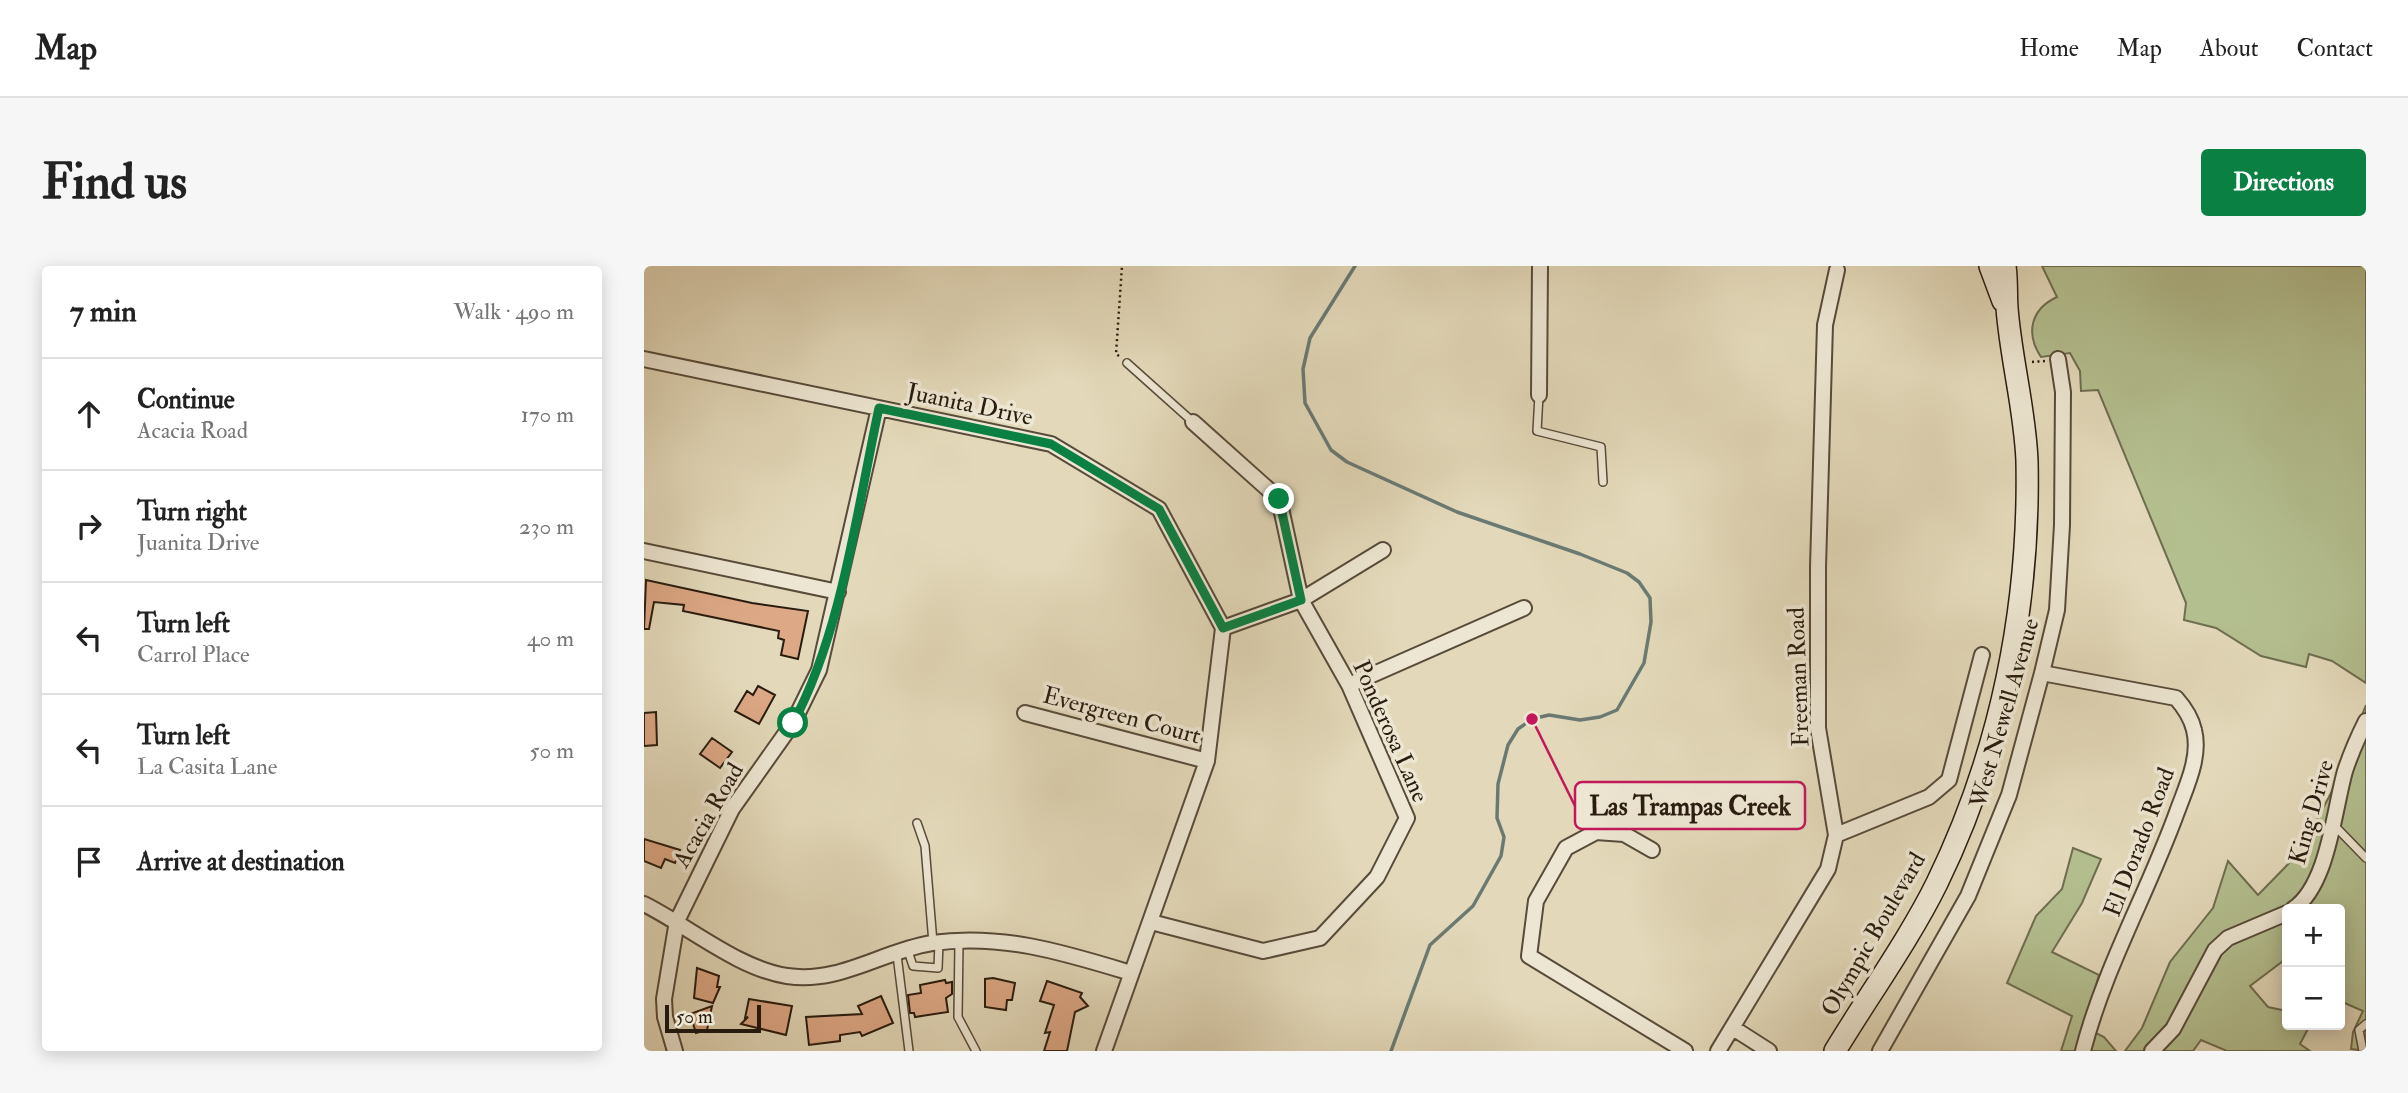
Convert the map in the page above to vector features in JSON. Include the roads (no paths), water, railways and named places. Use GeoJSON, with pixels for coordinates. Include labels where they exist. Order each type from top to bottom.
{"type":"FeatureCollection","features":[{"type":"Feature","properties":{"kind":"main road","name":"Olympic Boulevard"},"geometry":{"type":"LineString","coordinates":[[1990,266],[2007,309]]}},
{"type":"Feature","properties":{"kind":"main road","name":"Olympic Boulevard"},"geometry":{"type":"LineString","coordinates":[[1835,1051],[1936,885],[1977,790],[2012,664],[2026,537],[2026,460],[2022,398],[2007,309],[2006,266]]}},
{"type":"Feature","properties":{"kind":"street"},"geometry":{"type":"LineString","coordinates":[[1539,395],[1540,266]]}},
{"type":"Feature","properties":{"kind":"street","name":"Freeman Road"},"geometry":{"type":"LineString","coordinates":[[1718,1051],[1828,869],[1836,835],[1818,728],[1818,567],[1825,326],[1837,270]]}},
{"type":"Feature","properties":{"kind":"street","name":"Juanita Drive"},"geometry":{"type":"LineString","coordinates":[[644,359],[1051,444],[1159,509],[1223,628]]}},
{"type":"Feature","properties":{"kind":"street","name":"West Newell Avenue"},"geometry":{"type":"LineString","coordinates":[[1880,1051],[1968,896],[2009,795],[2042,673],[2057,610],[2062,525],[2063,392],[2058,359]]}},
{"type":"Feature","properties":{"kind":"street","name":"Acacia Road"},"geometry":{"type":"LineString","coordinates":[[676,1051],[665,1017],[664,999],[677,920],[732,809],[793,723],[811,690],[826,647],[879,408]]}},
{"type":"Feature","properties":{"kind":"street","name":"Ponderosa Lane"},"geometry":{"type":"LineString","coordinates":[[1150,922],[1263,951],[1320,939],[1377,877],[1407,818],[1349,685],[1301,600],[1279,499],[1193,422]]}},
{"type":"Feature","properties":{"kind":"street"},"geometry":{"type":"LineString","coordinates":[[1104,1051],[1207,761],[1223,628],[1301,600],[1383,550]]}},
{"type":"Feature","properties":{"kind":"street"},"geometry":{"type":"LineString","coordinates":[[644,551],[838,592]]}},
{"type":"Feature","properties":{"kind":"street"},"geometry":{"type":"LineString","coordinates":[[1349,685],[1524,608]]}},
{"type":"Feature","properties":{"kind":"street"},"geometry":{"type":"LineString","coordinates":[[1836,835],[1929,797],[1950,780],[1982,655]]}},
{"type":"Feature","properties":{"kind":"street","name":"El Dorado Road"},"geometry":{"type":"LineString","coordinates":[[2042,673],[2176,698],[2186,710],[2195,731],[2193,766],[2158,866],[2091,1020],[2083,1051]]}},
{"type":"Feature","properties":{"kind":"street","name":"Evergreen Court"},"geometry":{"type":"LineString","coordinates":[[1025,713],[1207,761]]}},
{"type":"Feature","properties":{"kind":"street","name":"King Drive"},"geometry":{"type":"LineString","coordinates":[[2298,904],[2313,889],[2353,747],[2366,721]]}},
{"type":"Feature","properties":{"kind":"street"},"geometry":{"type":"LineString","coordinates":[[1652,850],[1624,834],[1595,832],[1566,848],[1536,901],[1529,956],[1685,1051]]}},
{"type":"Feature","properties":{"kind":"street"},"geometry":{"type":"LineString","coordinates":[[644,905],[677,920],[753,965],[788,976],[830,976],[936,943],[1001,941],[1049,948],[1131,973]]}},
{"type":"Feature","properties":{"kind":"street"},"geometry":{"type":"LineString","coordinates":[[2152,1051],[2173,1029],[2215,950],[2228,938],[2282,915]]}},
{"type":"Feature","properties":{"kind":"street"},"geometry":{"type":"LineString","coordinates":[[1733,1028],[1769,1051]]}},
{"type":"Feature","properties":{"kind":"lane"},"geometry":{"type":"LineString","coordinates":[[1127,363],[1193,422]]}},
{"type":"Feature","properties":{"kind":"lane"},"geometry":{"type":"LineString","coordinates":[[1539,395],[1537,431],[1601,447],[1603,482]]}},
{"type":"Feature","properties":{"kind":"lane"},"geometry":{"type":"LineString","coordinates":[[902,953],[913,966],[939,968],[925,846],[917,823]]}},
{"type":"Feature","properties":{"kind":"lane"},"geometry":{"type":"LineString","coordinates":[[2332,823],[2366,858]]}},
{"type":"Feature","properties":{"kind":"lane"},"geometry":{"type":"LineString","coordinates":[[959,942],[958,1017],[976,1051]]}},
{"type":"Feature","properties":{"kind":"lane"},"geometry":{"type":"LineString","coordinates":[[902,953],[909,1051]]}},
{"type":"Feature","properties":{"kind":"lane"},"geometry":{"type":"LineString","coordinates":[[2362,1051],[2359,1030],[2366,1024]]}},
{"type":"Feature","properties":{"kind":"waterway"},"geometry":{"type":"LineString","coordinates":[[1355,266],[1310,338],[1303,369],[1305,403],[1331,450],[1347,462],[1457,512],[1627,573],[1639,582],[1650,598],[1651,622],[1644,663],[1617,710],[1600,717],[1580,720],[1549,715],[1532,719],[1518,729],[1508,745],[1498,784],[1497,818],[1504,837],[1501,856],[1473,906],[1430,945],[1391,1051]]}},
{"type":"Feature","properties":{"kind":"place","name":"Las Trampas Creek"},"geometry":{"type":"Point","coordinates":[1532,719]}}]}
